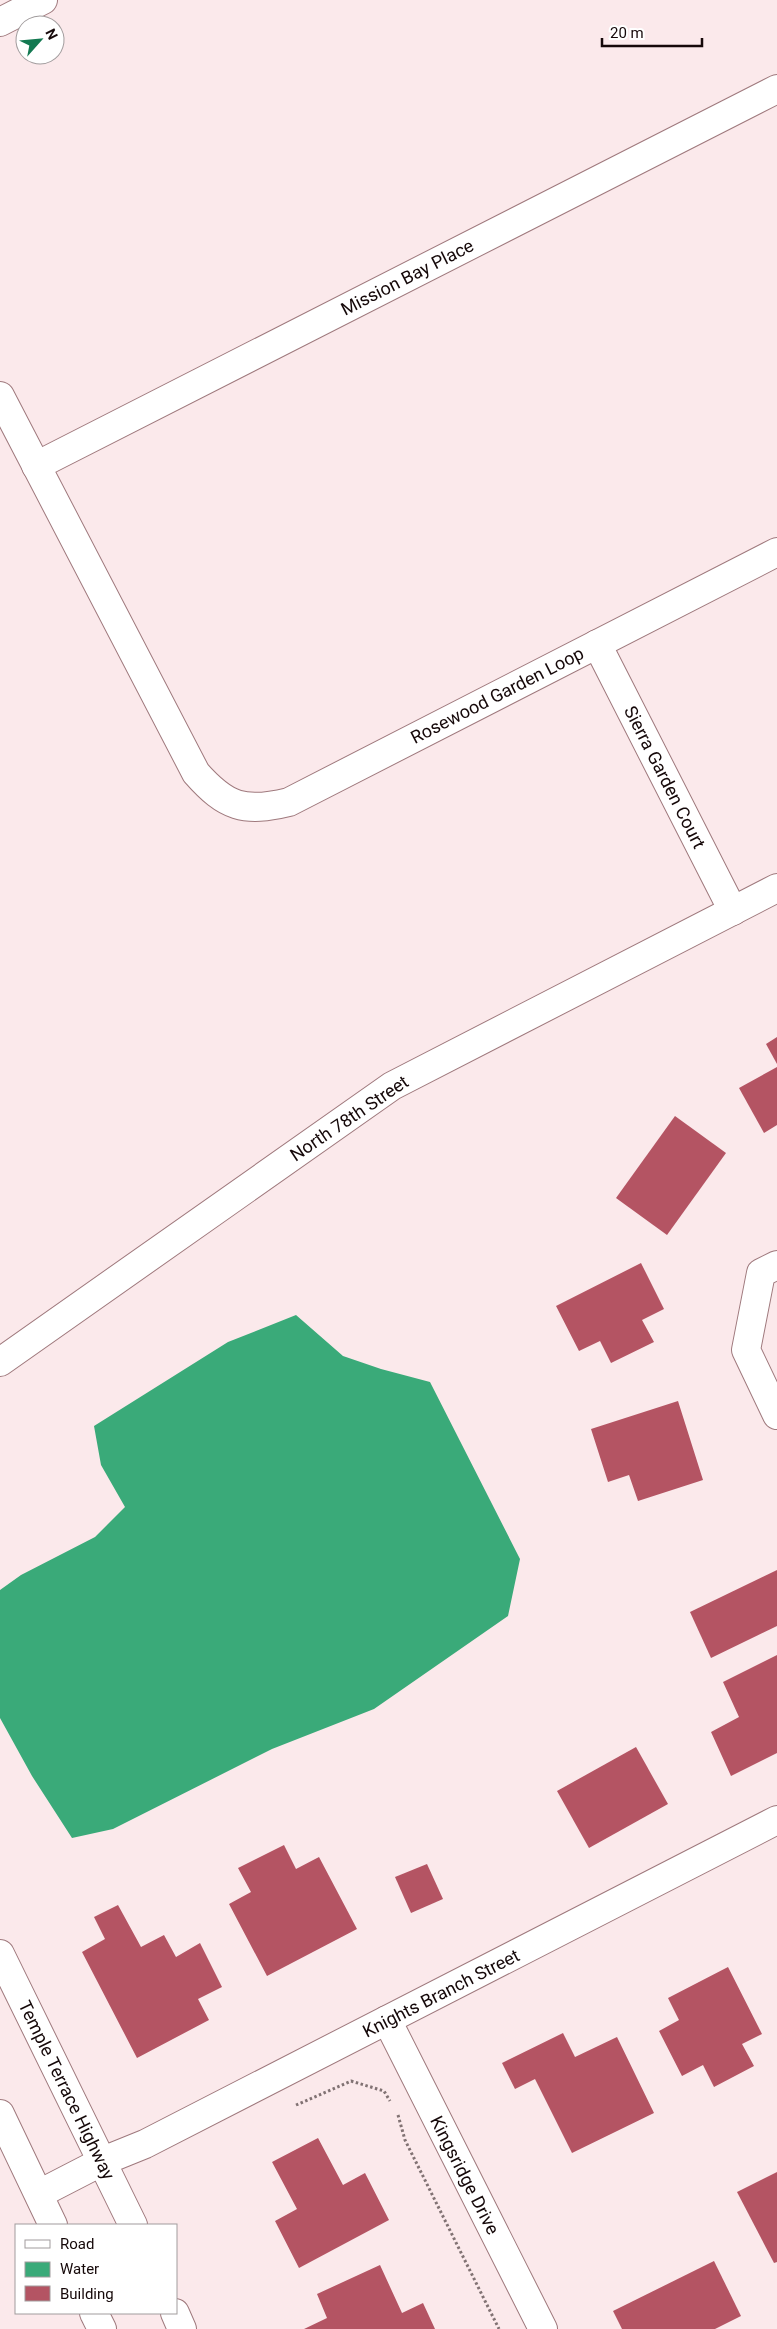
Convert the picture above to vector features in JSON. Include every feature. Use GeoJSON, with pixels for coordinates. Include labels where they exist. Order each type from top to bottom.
{"type":"FeatureCollection","features":[{"type":"Feature","properties":{"kind":"street"},"geometry":{"type":"LineString","coordinates":[[0,22],[43,0]]}},
{"type":"Feature","properties":{"kind":"street","name":"Mission Bay Place"},"geometry":{"type":"LineString","coordinates":[[36,466],[777,89]]}},
{"type":"Feature","properties":{"kind":"street"},"geometry":{"type":"LineString","coordinates":[[0,396],[36,466]]}},
{"type":"Feature","properties":{"kind":"street","name":"Rosewood Garden Loop"},"geometry":{"type":"LineString","coordinates":[[36,466],[196,772],[212,792],[237,806],[263,809],[289,802],[777,552]]}},
{"type":"Feature","properties":{"kind":"street","name":"Sierra Garden Court"},"geometry":{"type":"LineString","coordinates":[[597,644],[733,911]]}},
{"type":"Feature","properties":{"kind":"street","name":"North 78th Street"},"geometry":{"type":"LineString","coordinates":[[0,1362],[392,1086],[777,888]]}},
{"type":"Feature","properties":{"kind":"street"},"geometry":{"type":"LineString","coordinates":[[777,1265],[761,1273],[746,1350],[777,1415]]}},
{"type":"Feature","properties":{"kind":"street","name":"Knights Branch Street"},"geometry":{"type":"LineString","coordinates":[[39,2194],[102,2162],[145,2144],[777,1820]]}},
{"type":"Feature","properties":{"kind":"street","name":"Temple Terrace Highway"},"geometry":{"type":"LineString","coordinates":[[0,1954],[133,2224]]}},
{"type":"Feature","properties":{"kind":"street","name":"Kingsridge Drive"},"geometry":{"type":"LineString","coordinates":[[387,2020],[543,2329]]}},
{"type":"Feature","properties":{"kind":"street"},"geometry":{"type":"LineString","coordinates":[[0,2114],[53,2224]]}},
{"type":"Feature","properties":{"kind":"street"},"geometry":{"type":"LineString","coordinates":[[94,2314],[102,2329]]}},
{"type":"Feature","properties":{"kind":"street"},"geometry":{"type":"LineString","coordinates":[[175,2314],[182,2329]]}},
{"type":"Feature","properties":{"kind":"path"},"geometry":{"type":"LineString","coordinates":[[288,2108],[351,2081],[384,2091],[393,2104]]}},
{"type":"Feature","properties":{"kind":"path"},"geometry":{"type":"LineString","coordinates":[[397,2111],[405,2140],[498,2329]]}},
{"type":"Feature","properties":{"kind":"water"},"geometry":{"type":"Polygon","coordinates":[[[296,1315],[343,1356],[381,1369],[430,1382],[520,1559],[508,1616],[374,1709],[272,1749],[113,1829],[72,1838],[32,1776],[0,1718],[0,1590],[21,1575],[95,1537],[125,1507],[101,1465],[94,1426],[228,1342],[296,1315]]]}},
{"type":"Feature","properties":{"kind":"building"},"geometry":{"type":"Polygon","coordinates":[[[777,1037],[777,1064],[766,1044],[777,1037]]]}},
{"type":"Feature","properties":{"kind":"building"},"geometry":{"type":"Polygon","coordinates":[[[777,1067],[777,1125],[764,1133],[739,1088],[777,1067]]]}},
{"type":"Feature","properties":{"kind":"building"},"geometry":{"type":"Polygon","coordinates":[[[675,1116],[726,1153],[667,1235],[616,1198],[675,1116]]]}},
{"type":"Feature","properties":{"kind":"building"},"geometry":{"type":"Polygon","coordinates":[[[641,1263],[664,1309],[642,1320],[654,1342],[611,1363],[600,1341],[579,1351],[556,1306],[641,1263]]]}},
{"type":"Feature","properties":{"kind":"building"},"geometry":{"type":"Polygon","coordinates":[[[678,1401],[703,1480],[638,1501],[629,1475],[608,1482],[591,1429],[678,1401]]]}},
{"type":"Feature","properties":{"kind":"building"},"geometry":{"type":"Polygon","coordinates":[[[777,1570],[777,1626],[711,1658],[690,1612],[777,1570]]]}},
{"type":"Feature","properties":{"kind":"building"},"geometry":{"type":"Polygon","coordinates":[[[777,1655],[777,1753],[731,1776],[711,1732],[739,1717],[723,1682],[777,1655]]]}},
{"type":"Feature","properties":{"kind":"building"},"geometry":{"type":"Polygon","coordinates":[[[636,1747],[668,1804],[589,1848],[557,1791],[636,1747]]]}},
{"type":"Feature","properties":{"kind":"building"},"geometry":{"type":"Polygon","coordinates":[[[284,1845],[296,1869],[319,1857],[357,1929],[267,1976],[229,1904],[251,1892],[238,1868],[284,1845]]]}},
{"type":"Feature","properties":{"kind":"building"},"geometry":{"type":"Polygon","coordinates":[[[427,1864],[443,1899],[411,1913],[395,1877],[427,1864]]]}},
{"type":"Feature","properties":{"kind":"building"},"geometry":{"type":"Polygon","coordinates":[[[118,1905],[141,1947],[164,1935],[176,1957],[200,1943],[222,1987],[198,1999],[209,2020],[137,2058],[82,1952],[105,1939],[94,1917],[118,1905]]]}},
{"type":"Feature","properties":{"kind":"building"},"geometry":{"type":"Polygon","coordinates":[[[728,1967],[762,2034],[742,2044],[754,2066],[714,2087],[703,2065],[682,2076],[659,2031],[679,2020],[668,1998],[728,1967]]]}},
{"type":"Feature","properties":{"kind":"building"},"geometry":{"type":"Polygon","coordinates":[[[563,2033],[575,2057],[617,2037],[654,2113],[572,2153],[535,2079],[515,2089],[502,2063],[563,2033]]]}},
{"type":"Feature","properties":{"kind":"building"},"geometry":{"type":"Polygon","coordinates":[[[318,2138],[343,2185],[365,2173],[389,2220],[299,2268],[275,2221],[297,2209],[272,2162],[318,2138]]]}},
{"type":"Feature","properties":{"kind":"building"},"geometry":{"type":"Polygon","coordinates":[[[777,2172],[777,2262],[774,2263],[737,2192],[777,2172]]]}},
{"type":"Feature","properties":{"kind":"building"},"geometry":{"type":"Polygon","coordinates":[[[714,2261],[741,2316],[715,2329],[622,2329],[613,2311],[714,2261]]]}},
{"type":"Feature","properties":{"kind":"building"},"geometry":{"type":"Polygon","coordinates":[[[380,2265],[402,2313],[423,2303],[435,2329],[304,2329],[327,2318],[317,2294],[380,2265]]]}}]}
